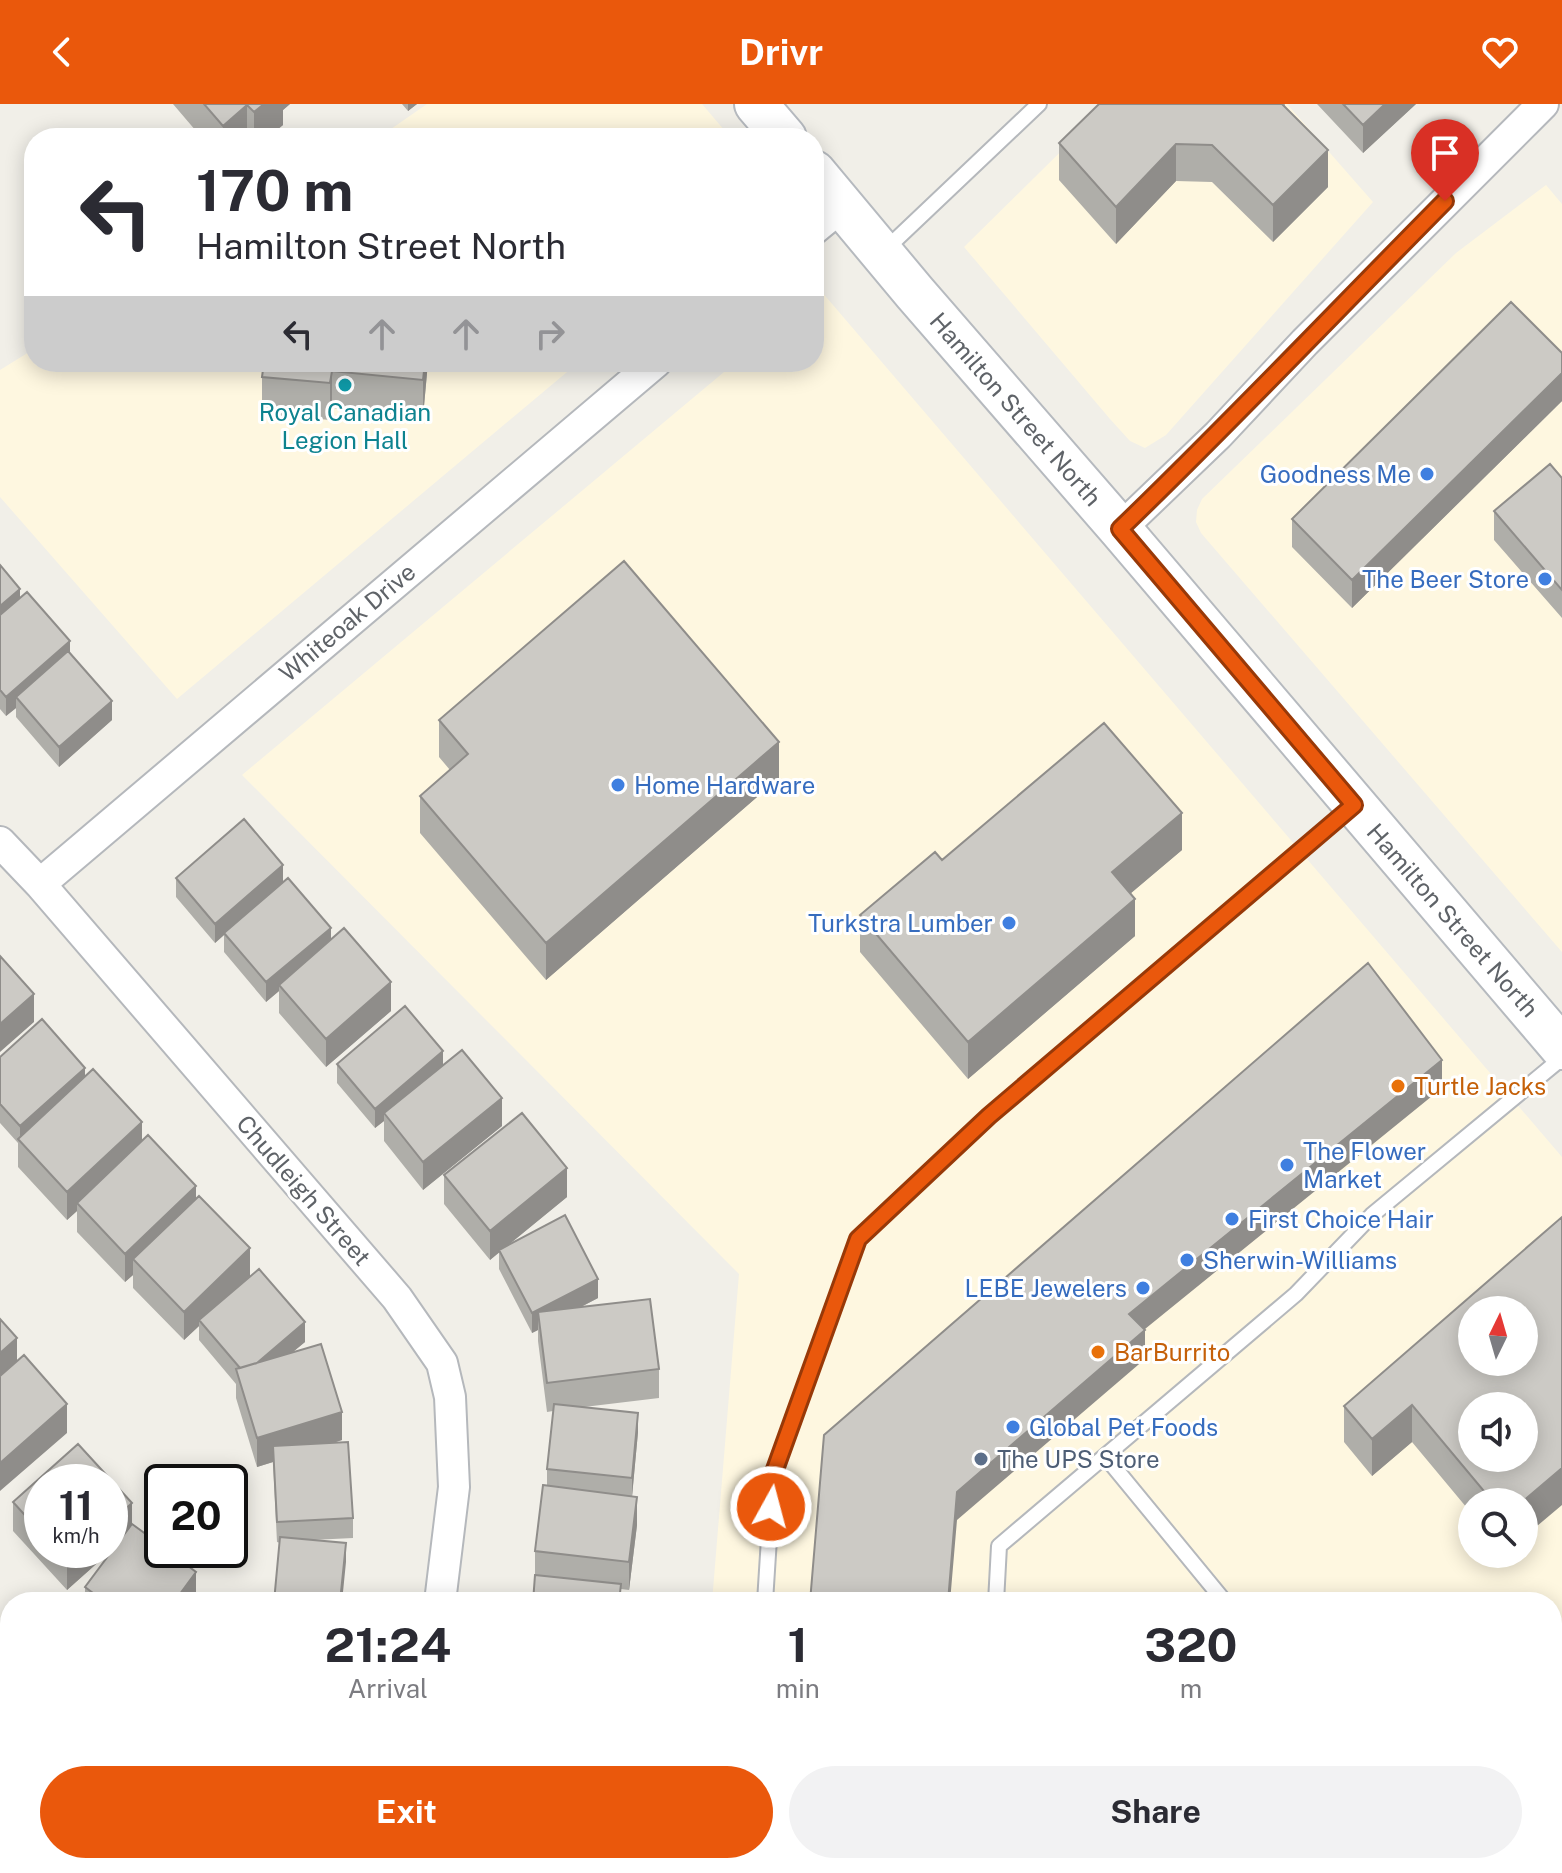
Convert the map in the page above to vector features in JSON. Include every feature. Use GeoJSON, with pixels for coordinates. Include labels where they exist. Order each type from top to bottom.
{"type":"FeatureCollection","features":[{"type":"Feature","properties":{"kind":"main road"},"geometry":{"type":"LineString","coordinates":[[756,104],[776,128]]}},
{"type":"Feature","properties":{"kind":"main road","name":"Hamilton Street North"},"geometry":{"type":"LineString","coordinates":[[828,217],[882,253],[1562,1048]]}},
{"type":"Feature","properties":{"kind":"street"},"geometry":{"type":"LineString","coordinates":[[1120,529],[1218,435],[1305,342],[1543,104]]}},
{"type":"Feature","properties":{"kind":"street","name":"Whiteoak Drive"},"geometry":{"type":"LineString","coordinates":[[40,884],[644,372]]}},
{"type":"Feature","properties":{"kind":"street","name":"Chudleigh Street"},"geometry":{"type":"LineString","coordinates":[[0,842],[40,884],[397,1298],[442,1363],[450,1397],[454,1487],[441,1592]]}},
{"type":"Feature","properties":{"kind":"lane"},"geometry":{"type":"LineString","coordinates":[[882,253],[1039,104]]}},
{"type":"Feature","properties":{"kind":"lane"},"geometry":{"type":"LineString","coordinates":[[766,1592],[773,1475],[858,1239],[989,1116],[1354,805]]}},
{"type":"Feature","properties":{"kind":"lane"},"geometry":{"type":"LineString","coordinates":[[997,1592],[999,1546],[1296,1294],[1372,1215],[1562,1058]]}},
{"type":"Feature","properties":{"kind":"lane"},"geometry":{"type":"LineString","coordinates":[[1105,1456],[1217,1592]]}},
{"type":"Feature","properties":{"kind":"shaded area"},"geometry":{"type":"Polygon","coordinates":[[[427,104],[702,104],[722,128],[392,128],[427,104]]]}},
{"type":"Feature","properties":{"kind":"shaded area"},"geometry":{"type":"Polygon","coordinates":[[[1109,104],[1287,104],[1373,202],[1166,435],[1145,448],[1130,441],[1110,419],[964,247],[1109,104]]]}},
{"type":"Feature","properties":{"kind":"shaded area"},"geometry":{"type":"Polygon","coordinates":[[[1546,185],[1562,204],[1562,952],[1201,533],[1196,522],[1202,499],[1456,253],[1546,185]]]}},
{"type":"Feature","properties":{"kind":"shaded area"},"geometry":{"type":"Polygon","coordinates":[[[824,295],[1562,1157],[1562,1592],[713,1592],[739,1274],[242,775],[724,372],[824,372],[824,295]]]}},
{"type":"Feature","properties":{"kind":"shaded area"},"geometry":{"type":"Polygon","coordinates":[[[24,355],[24,372],[567,372],[177,699],[0,497],[0,370],[24,355]]]}},
{"type":"Feature","properties":{"kind":"building"},"geometry":{"type":"Polygon","coordinates":[[[204,104],[264,104],[254,112],[247,105],[223,126],[204,104]]]}},
{"type":"Feature","properties":{"kind":"building"},"geometry":{"type":"Polygon","coordinates":[[[1099,104],[1282,104],[1328,150],[1273,205],[1212,145],[1176,144],[1116,207],[1059,143],[1099,104]]]}},
{"type":"Feature","properties":{"kind":"building"},"geometry":{"type":"Polygon","coordinates":[[[1343,104],[1385,104],[1363,125],[1343,104]]]}},
{"type":"Feature","properties":{"kind":"building","name":"Goodness Me"},"geometry":{"type":"Polygon","coordinates":[[[1511,302],[1562,353],[1562,373],[1352,580],[1292,519],[1511,302]]]}},
{"type":"Feature","properties":{"kind":"building"},"geometry":{"type":"Polygon","coordinates":[[[263,372],[332,372],[330,383],[262,377],[263,372]]]}},
{"type":"Feature","properties":{"kind":"building"},"geometry":{"type":"Polygon","coordinates":[[[342,372],[424,372],[423,380],[342,372]]]}},
{"type":"Feature","properties":{"kind":"building","name":"The Beer Store"},"geometry":{"type":"Polygon","coordinates":[[[1550,464],[1562,478],[1562,590],[1494,511],[1550,464]]]}},
{"type":"Feature","properties":{"kind":"building","name":"Home Hardware"},"geometry":{"type":"Polygon","coordinates":[[[624,561],[779,742],[546,943],[420,796],[468,754],[439,720],[624,561]]]}},
{"type":"Feature","properties":{"kind":"building"},"geometry":{"type":"Polygon","coordinates":[[[0,565],[20,589],[0,606],[0,565]]]}},
{"type":"Feature","properties":{"kind":"building"},"geometry":{"type":"Polygon","coordinates":[[[27,592],[70,641],[6,697],[0,690],[0,615],[27,592]]]}},
{"type":"Feature","properties":{"kind":"building"},"geometry":{"type":"Polygon","coordinates":[[[68,651],[112,701],[59,747],[16,697],[68,651]]]}},
{"type":"Feature","properties":{"kind":"building","name":"Turkstra Lumber"},"geometry":{"type":"Polygon","coordinates":[[[1104,723],[1182,813],[1112,872],[1135,899],[968,1042],[860,915],[935,852],[942,860],[1104,723]]]}},
{"type":"Feature","properties":{"kind":"building"},"geometry":{"type":"Polygon","coordinates":[[[244,819],[283,865],[215,924],[176,878],[244,819]]]}},
{"type":"Feature","properties":{"kind":"building"},"geometry":{"type":"Polygon","coordinates":[[[288,878],[331,928],[266,982],[224,933],[288,878]]]}},
{"type":"Feature","properties":{"kind":"building"},"geometry":{"type":"Polygon","coordinates":[[[344,928],[391,982],[326,1039],[279,985],[344,928]]]}},
{"type":"Feature","properties":{"kind":"building"},"geometry":{"type":"Polygon","coordinates":[[[0,956],[34,994],[0,1024],[0,956]]]}},
{"type":"Feature","properties":{"kind":"building"},"geometry":{"type":"Polygon","coordinates":[[[1368,963],[1442,1060],[1129,1314],[1145,1330],[957,1492],[949,1592],[811,1592],[824,1435],[1368,963]]]}},
{"type":"Feature","properties":{"kind":"building"},"geometry":{"type":"Polygon","coordinates":[[[405,1006],[443,1051],[375,1109],[337,1064],[405,1006]]]}},
{"type":"Feature","properties":{"kind":"building"},"geometry":{"type":"Polygon","coordinates":[[[42,1019],[85,1068],[20,1126],[0,1104],[0,1057],[42,1019]]]}},
{"type":"Feature","properties":{"kind":"building"},"geometry":{"type":"Polygon","coordinates":[[[462,1050],[502,1098],[423,1162],[384,1113],[462,1050]]]}},
{"type":"Feature","properties":{"kind":"building"},"geometry":{"type":"Polygon","coordinates":[[[93,1069],[142,1122],[67,1192],[18,1139],[93,1069]]]}},
{"type":"Feature","properties":{"kind":"building"},"geometry":{"type":"Polygon","coordinates":[[[522,1113],[567,1168],[490,1231],[444,1175],[522,1113]]]}},
{"type":"Feature","properties":{"kind":"building"},"geometry":{"type":"Polygon","coordinates":[[[148,1135],[196,1186],[125,1254],[77,1203],[148,1135]]]}},
{"type":"Feature","properties":{"kind":"building"},"geometry":{"type":"Polygon","coordinates":[[[199,1196],[250,1248],[184,1312],[133,1259],[199,1196]]]}},
{"type":"Feature","properties":{"kind":"building"},"geometry":{"type":"Polygon","coordinates":[[[565,1215],[598,1279],[532,1313],[499,1250],[565,1215]]]}},
{"type":"Feature","properties":{"kind":"building"},"geometry":{"type":"Polygon","coordinates":[[[1562,1217],[1562,1468],[1538,1488],[1481,1488],[1468,1472],[1538,1472],[1538,1392],[1458,1392],[1458,1460],[1412,1405],[1372,1439],[1344,1406],[1458,1307],[1458,1376],[1538,1376],[1538,1296],[1471,1296],[1562,1217]]]}},
{"type":"Feature","properties":{"kind":"building"},"geometry":{"type":"Polygon","coordinates":[[[259,1269],[305,1322],[257,1363],[240,1368],[199,1320],[259,1269]]]}},
{"type":"Feature","properties":{"kind":"building"},"geometry":{"type":"Polygon","coordinates":[[[650,1299],[659,1369],[547,1383],[538,1312],[650,1299]]]}},
{"type":"Feature","properties":{"kind":"building"},"geometry":{"type":"Polygon","coordinates":[[[0,1319],[17,1338],[0,1353],[0,1319]]]}},
{"type":"Feature","properties":{"kind":"building"},"geometry":{"type":"Polygon","coordinates":[[[321,1344],[342,1412],[257,1438],[236,1369],[321,1344]]]}},
{"type":"Feature","properties":{"kind":"building"},"geometry":{"type":"Polygon","coordinates":[[[24,1355],[67,1404],[0,1463],[0,1376],[24,1355]]]}},
{"type":"Feature","properties":{"kind":"building"},"geometry":{"type":"Polygon","coordinates":[[[554,1404],[638,1413],[632,1478],[547,1469],[554,1404]]]}},
{"type":"Feature","properties":{"kind":"building"},"geometry":{"type":"Polygon","coordinates":[[[348,1442],[353,1518],[277,1522],[273,1446],[348,1442]]]}},
{"type":"Feature","properties":{"kind":"building"},"geometry":{"type":"Polygon","coordinates":[[[78,1444],[96,1464],[56,1464],[78,1444]]]}},
{"type":"Feature","properties":{"kind":"building"},"geometry":{"type":"Polygon","coordinates":[[[543,1485],[637,1497],[629,1562],[535,1551],[543,1485]]]}},
{"type":"Feature","properties":{"kind":"building"},"geometry":{"type":"Polygon","coordinates":[[[24,1492],[24,1514],[13,1502],[24,1492]]]}},
{"type":"Feature","properties":{"kind":"building"},"geometry":{"type":"Polygon","coordinates":[[[132,1524],[144,1533],[144,1568],[191,1568],[196,1572],[181,1592],[92,1592],[85,1587],[99,1568],[128,1568],[128,1529],[132,1524]]]}},
{"type":"Feature","properties":{"kind":"building"},"geometry":{"type":"Polygon","coordinates":[[[280,1537],[346,1543],[341,1592],[275,1592],[280,1537]]]}},
{"type":"Feature","properties":{"kind":"building"},"geometry":{"type":"Polygon","coordinates":[[[535,1575],[621,1584],[620,1592],[534,1592],[535,1575]]]}},
{"type":"Feature","properties":{"kind":"place","name":"Royal Canadian Legion Hall"},"geometry":{"type":"Point","coordinates":[345,385]}},
{"type":"Feature","properties":{"kind":"place","name":"Goodness Me"},"geometry":{"type":"Point","coordinates":[1427,474]}},
{"type":"Feature","properties":{"kind":"place","name":"The Beer Store"},"geometry":{"type":"Point","coordinates":[1545,579]}},
{"type":"Feature","properties":{"kind":"place","name":"Home Hardware"},"geometry":{"type":"Point","coordinates":[618,785]}},
{"type":"Feature","properties":{"kind":"place","name":"Turkstra Lumber"},"geometry":{"type":"Point","coordinates":[1009,923]}},
{"type":"Feature","properties":{"kind":"place","name":"Turtle Jacks"},"geometry":{"type":"Point","coordinates":[1398,1086]}},
{"type":"Feature","properties":{"kind":"place","name":"The Flower Market"},"geometry":{"type":"Point","coordinates":[1287,1165]}},
{"type":"Feature","properties":{"kind":"place","name":"First Choice Hair"},"geometry":{"type":"Point","coordinates":[1232,1219]}},
{"type":"Feature","properties":{"kind":"place","name":"Sherwin-Williams"},"geometry":{"type":"Point","coordinates":[1187,1260]}},
{"type":"Feature","properties":{"kind":"place","name":"LEBE Jewelers"},"geometry":{"type":"Point","coordinates":[1143,1288]}},
{"type":"Feature","properties":{"kind":"place","name":"BarBurrito"},"geometry":{"type":"Point","coordinates":[1098,1352]}},
{"type":"Feature","properties":{"kind":"place","name":"Global Pet Foods"},"geometry":{"type":"Point","coordinates":[1013,1427]}},
{"type":"Feature","properties":{"kind":"place","name":"The UPS Store"},"geometry":{"type":"Point","coordinates":[981,1459]}},
{"type":"Feature","properties":{"kind":"route"},"geometry":{"type":"LineString","coordinates":[[771,1507],[773,1475],[858,1239],[989,1116],[1354,805],[1120,529],[1218,435],[1445,201]]}}]}
